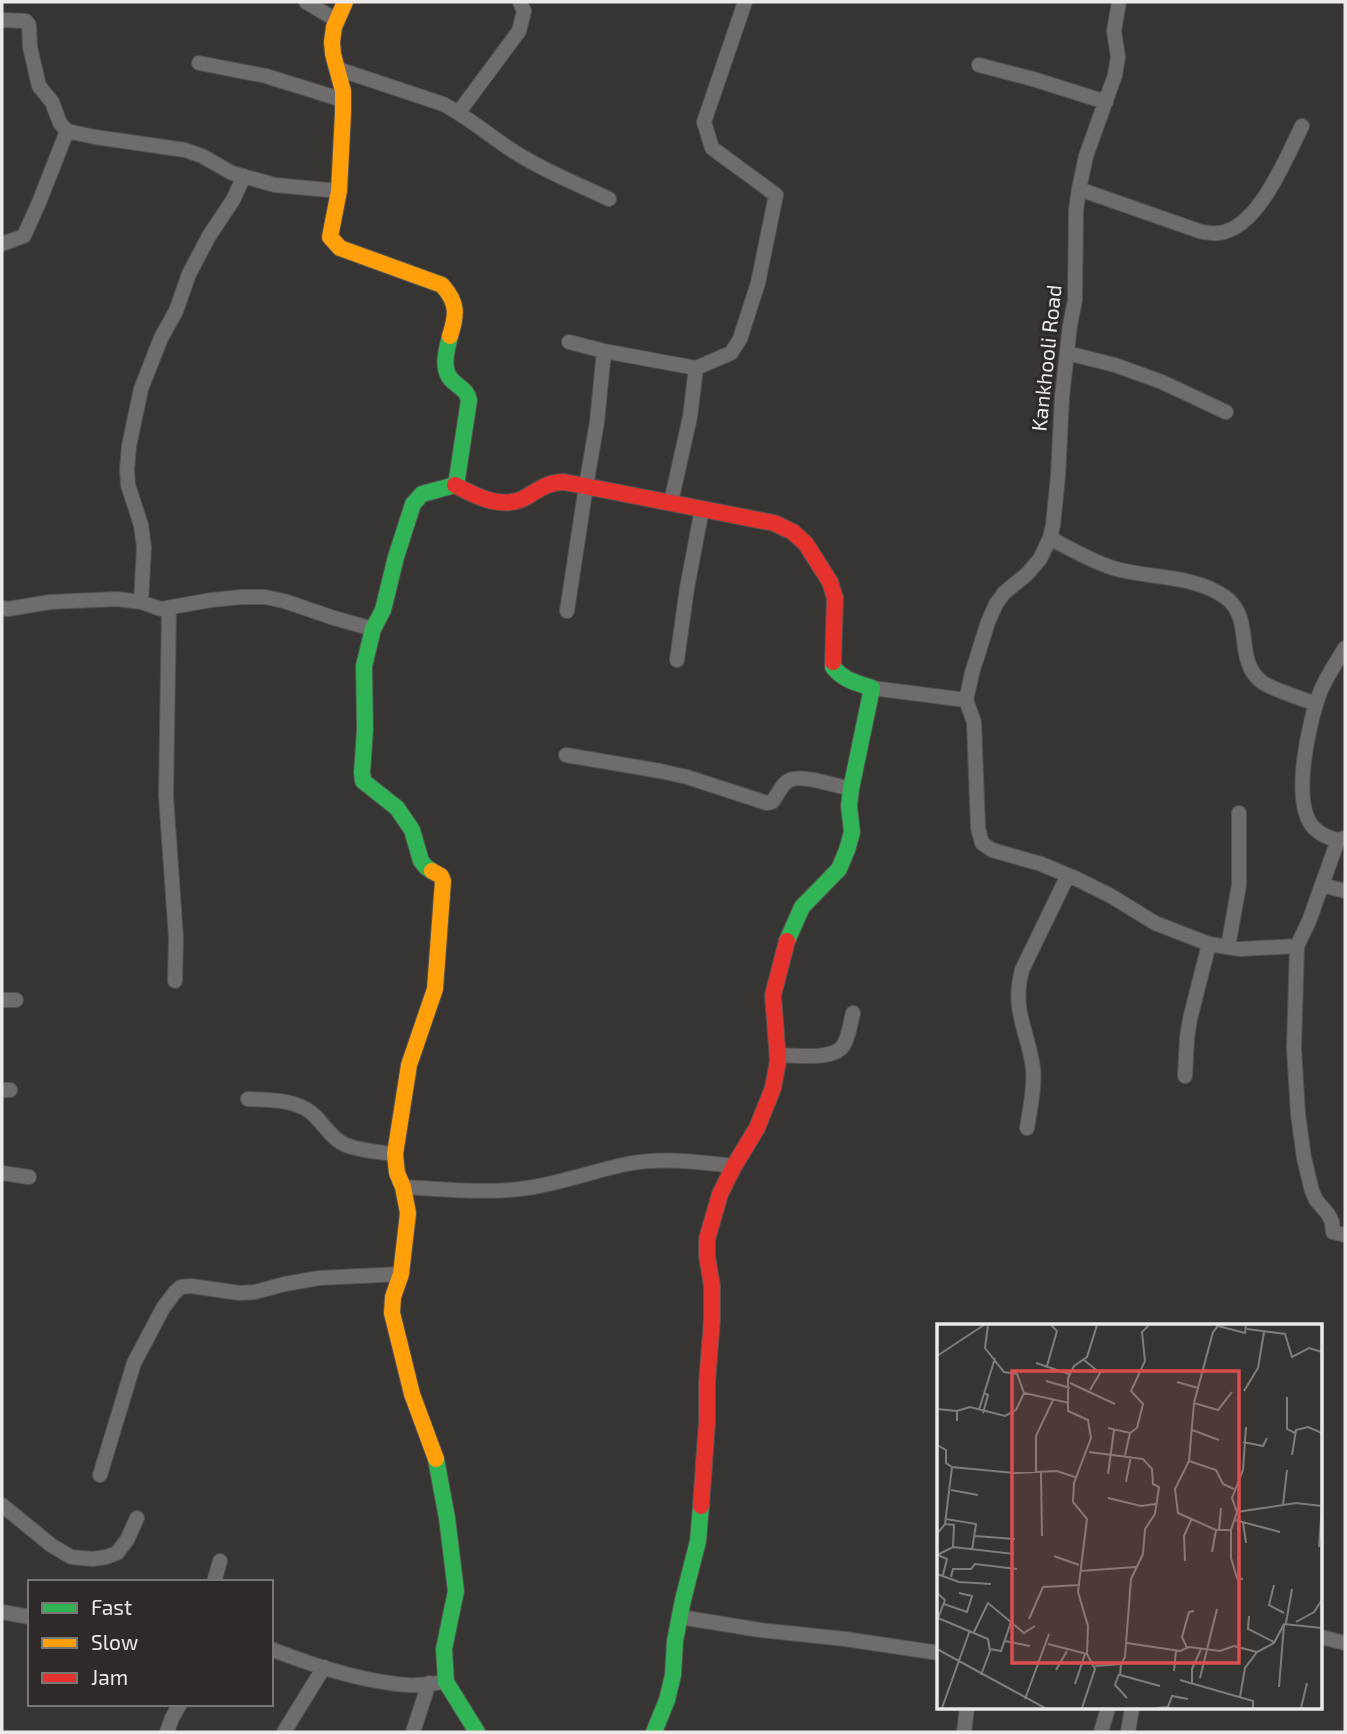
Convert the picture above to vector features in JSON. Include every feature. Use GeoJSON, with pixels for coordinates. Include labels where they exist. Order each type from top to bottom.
{"type":"FeatureCollection","features":[{"type":"Feature","properties":{"kind":"street"},"geometry":{"type":"LineString","coordinates":[[306,2],[336,20]]}},
{"type":"Feature","properties":{"kind":"street"},"geometry":{"type":"LineString","coordinates":[[345,2],[336,20],[332,42],[343,100],[339,191],[330,237],[340,248],[442,285],[451,292],[456,310],[446,373],[450,380],[467,393],[470,400],[459,475],[455,485]]}},
{"type":"Feature","properties":{"kind":"street"},"geometry":{"type":"LineString","coordinates":[[459,113],[519,31],[524,11],[520,2]]}},
{"type":"Feature","properties":{"kind":"street"},"geometry":{"type":"LineString","coordinates":[[569,342],[696,369],[731,353],[740,339],[758,283],[776,195],[712,148],[704,122],[744,2]]}},
{"type":"Feature","properties":{"kind":"street","name":"Kankhooli Road"},"geometry":{"type":"LineString","coordinates":[[966,701],[972,673],[996,604],[1040,559],[1053,525],[1062,397],[1075,300],[1075,238],[1079,189],[1086,156],[1115,75],[1118,57],[1114,31],[1119,2]]}},
{"type":"Feature","properties":{"kind":"street"},"geometry":{"type":"LineString","coordinates":[[2,20],[26,21],[29,25],[30,47],[39,86],[52,102],[60,123],[67,131],[185,150],[232,173],[275,185],[339,191]]}},
{"type":"Feature","properties":{"kind":"street"},"geometry":{"type":"LineString","coordinates":[[199,63],[266,76],[343,100]]}},
{"type":"Feature","properties":{"kind":"street"},"geometry":{"type":"LineString","coordinates":[[979,65],[1106,102]]}},
{"type":"Feature","properties":{"kind":"street"},"geometry":{"type":"LineString","coordinates":[[338,69],[443,104],[508,148],[545,169],[610,199]]}},
{"type":"Feature","properties":{"kind":"street"},"geometry":{"type":"LineString","coordinates":[[1079,189],[1202,232],[1222,233],[1245,219],[1261,203],[1302,126]]}},
{"type":"Feature","properties":{"kind":"street"},"geometry":{"type":"LineString","coordinates":[[2,244],[24,236],[67,131]]}},
{"type":"Feature","properties":{"kind":"street"},"geometry":{"type":"LineString","coordinates":[[141,602],[144,547],[141,525],[128,485],[127,469],[141,389],[161,338],[176,311],[189,274],[209,236],[233,200],[244,176]]}},
{"type":"Feature","properties":{"kind":"street"},"geometry":{"type":"LineString","coordinates":[[567,611],[597,422],[604,351]]}},
{"type":"Feature","properties":{"kind":"street"},"geometry":{"type":"LineString","coordinates":[[1068,353],[1115,365],[1150,378],[1226,412]]}},
{"type":"Feature","properties":{"kind":"street"},"geometry":{"type":"LineString","coordinates":[[671,502],[690,417],[696,369]]}},
{"type":"Feature","properties":{"kind":"street"},"geometry":{"type":"LineString","coordinates":[[477,1732],[446,1682],[444,1649],[456,1591],[443,1491],[437,1462],[412,1394],[392,1313],[393,1297],[401,1274],[408,1213],[397,1173],[395,1154],[409,1065],[435,989],[443,881],[441,876],[421,861],[412,830],[397,808],[363,780],[362,772],[366,730],[364,666],[413,504],[422,494],[455,485],[487,500],[507,503],[517,502],[535,489],[553,481],[774,523],[793,532],[806,544],[830,582],[835,598],[833,667],[837,673],[845,679],[872,688],[966,701],[974,722],[978,828],[982,843],[992,850],[1068,875],[1111,896],[1155,923],[1209,944],[1240,949],[1297,946]]}},
{"type":"Feature","properties":{"kind":"street"},"geometry":{"type":"LineString","coordinates":[[677,660],[702,509]]}},
{"type":"Feature","properties":{"kind":"street"},"geometry":{"type":"LineString","coordinates":[[1050,538],[1113,568],[1184,580],[1212,589],[1238,609],[1252,673],[1263,683],[1316,704]]}},
{"type":"Feature","properties":{"kind":"street"},"geometry":{"type":"LineString","coordinates":[[2,608],[50,602],[117,599],[169,608],[222,599],[265,597],[373,629]]}},
{"type":"Feature","properties":{"kind":"street"},"geometry":{"type":"LineString","coordinates":[[169,608],[166,796],[176,938],[175,981]]}},
{"type":"Feature","properties":{"kind":"street"},"geometry":{"type":"LineString","coordinates":[[1345,648],[1322,687],[1304,758],[1302,795],[1312,827],[1327,838],[1341,839],[1297,946],[1294,1048],[1298,1114],[1312,1191],[1328,1214],[1333,1232],[1345,1235]]}},
{"type":"Feature","properties":{"kind":"street"},"geometry":{"type":"LineString","coordinates":[[654,1732],[667,1700],[673,1675],[675,1641],[698,1541],[712,1319],[707,1239],[720,1194],[766,1109],[773,1088],[778,1061],[773,996],[788,937],[802,907],[839,869],[847,850],[852,832],[849,806],[851,789],[872,688]]}},
{"type":"Feature","properties":{"kind":"street"},"geometry":{"type":"LineString","coordinates":[[566,755],[687,777],[767,803],[772,802],[782,786],[791,779],[803,778],[851,789]]}},
{"type":"Feature","properties":{"kind":"street"},"geometry":{"type":"LineString","coordinates":[[1228,947],[1239,885],[1239,813]]}},
{"type":"Feature","properties":{"kind":"street"},"geometry":{"type":"LineString","coordinates":[[1027,1128],[1034,1080],[1020,1018],[1018,983],[1068,875]]}},
{"type":"Feature","properties":{"kind":"street"},"geometry":{"type":"LineString","coordinates":[[1322,885],[1345,891]]}},
{"type":"Feature","properties":{"kind":"street"},"geometry":{"type":"LineString","coordinates":[[1185,1076],[1190,1019],[1209,944]]}},
{"type":"Feature","properties":{"kind":"street"},"geometry":{"type":"LineString","coordinates":[[777,1055],[815,1056],[837,1052],[847,1037],[853,1013]]}},
{"type":"Feature","properties":{"kind":"street"},"geometry":{"type":"LineString","coordinates":[[248,1099],[305,1107],[334,1138],[345,1145],[395,1154]]}},
{"type":"Feature","properties":{"kind":"street"},"geometry":{"type":"LineString","coordinates":[[403,1187],[470,1190],[524,1188],[629,1163],[662,1160],[734,1166]]}},
{"type":"Feature","properties":{"kind":"street"},"geometry":{"type":"LineString","coordinates":[[2,1173],[29,1177]]}},
{"type":"Feature","properties":{"kind":"street"},"geometry":{"type":"LineString","coordinates":[[100,1475],[141,1346],[163,1308],[181,1287],[240,1293],[319,1278],[401,1274]]}},
{"type":"Feature","properties":{"kind":"street"},"geometry":{"type":"LineString","coordinates":[[2,1505],[51,1545],[71,1557],[107,1558],[117,1553],[127,1540],[137,1518]]}},
{"type":"Feature","properties":{"kind":"street"},"geometry":{"type":"LineString","coordinates":[[215,1580],[220,1561]]}},
{"type":"Feature","properties":{"kind":"street"},"geometry":{"type":"LineString","coordinates":[[2,1612],[28,1617]]}},
{"type":"Feature","properties":{"kind":"street"},"geometry":{"type":"LineString","coordinates":[[680,1617],[937,1653]]}},
{"type":"Feature","properties":{"kind":"street"},"geometry":{"type":"LineString","coordinates":[[1322,1637],[1345,1643]]}},
{"type":"Feature","properties":{"kind":"street"},"geometry":{"type":"LineString","coordinates":[[273,1650],[340,1673],[373,1680],[410,1685],[446,1682]]}},
{"type":"Feature","properties":{"kind":"street"},"geometry":{"type":"LineString","coordinates":[[284,1732],[324,1667]]}},
{"type":"Feature","properties":{"kind":"street"},"geometry":{"type":"LineString","coordinates":[[413,1732],[429,1683]]}},
{"type":"Feature","properties":{"kind":"street"},"geometry":{"type":"LineString","coordinates":[[167,1732],[179,1706]]}},
{"type":"Feature","properties":{"kind":"street"},"geometry":{"type":"LineString","coordinates":[[964,1732],[967,1710]]}},
{"type":"Feature","properties":{"kind":"street"},"geometry":{"type":"LineString","coordinates":[[1101,1732],[1107,1710]]}},
{"type":"Feature","properties":{"kind":"street"},"geometry":{"type":"LineString","coordinates":[[1128,1732],[1132,1710]]}},
{"type":"Feature","properties":{"kind":"traffic: fast"},"geometry":{"type":"LineString","coordinates":[[432,871],[421,861],[412,830],[397,808],[363,781],[364,666],[413,504],[422,494],[455,485],[457,479],[469,400],[466,392],[447,373],[445,361],[450,336]]}},
{"type":"Feature","properties":{"kind":"traffic: fast"},"geometry":{"type":"LineString","coordinates":[[787,941],[802,907],[839,869],[852,832],[849,806],[851,789],[872,688],[841,675],[833,667],[833,662]]}},
{"type":"Feature","properties":{"kind":"traffic: fast"},"geometry":{"type":"LineString","coordinates":[[436,1459],[456,1591],[444,1649],[446,1682],[477,1732]]}},
{"type":"Feature","properties":{"kind":"traffic: fast"},"geometry":{"type":"LineString","coordinates":[[654,1732],[667,1700],[673,1675],[675,1641],[698,1541],[701,1506]]}},
{"type":"Feature","properties":{"kind":"traffic: slow"},"geometry":{"type":"LineString","coordinates":[[345,2],[334,27],[332,42],[343,91],[343,113],[339,191],[330,237],[340,248],[442,285],[451,297],[455,309],[450,336]]}},
{"type":"Feature","properties":{"kind":"traffic: slow"},"geometry":{"type":"LineString","coordinates":[[432,871],[441,876],[443,881],[435,989],[409,1065],[395,1154],[397,1173],[408,1213],[401,1274],[393,1297],[392,1313],[412,1394],[436,1459]]}},
{"type":"Feature","properties":{"kind":"traffic: jam"},"geometry":{"type":"LineString","coordinates":[[455,485],[481,498],[510,502],[549,484],[564,482],[774,523],[793,532],[806,544],[830,582],[835,598],[833,662]]}},
{"type":"Feature","properties":{"kind":"traffic: jam"},"geometry":{"type":"LineString","coordinates":[[701,1506],[712,1319],[707,1239],[720,1194],[757,1128],[773,1088],[778,1061],[773,995],[787,941]]}}]}
